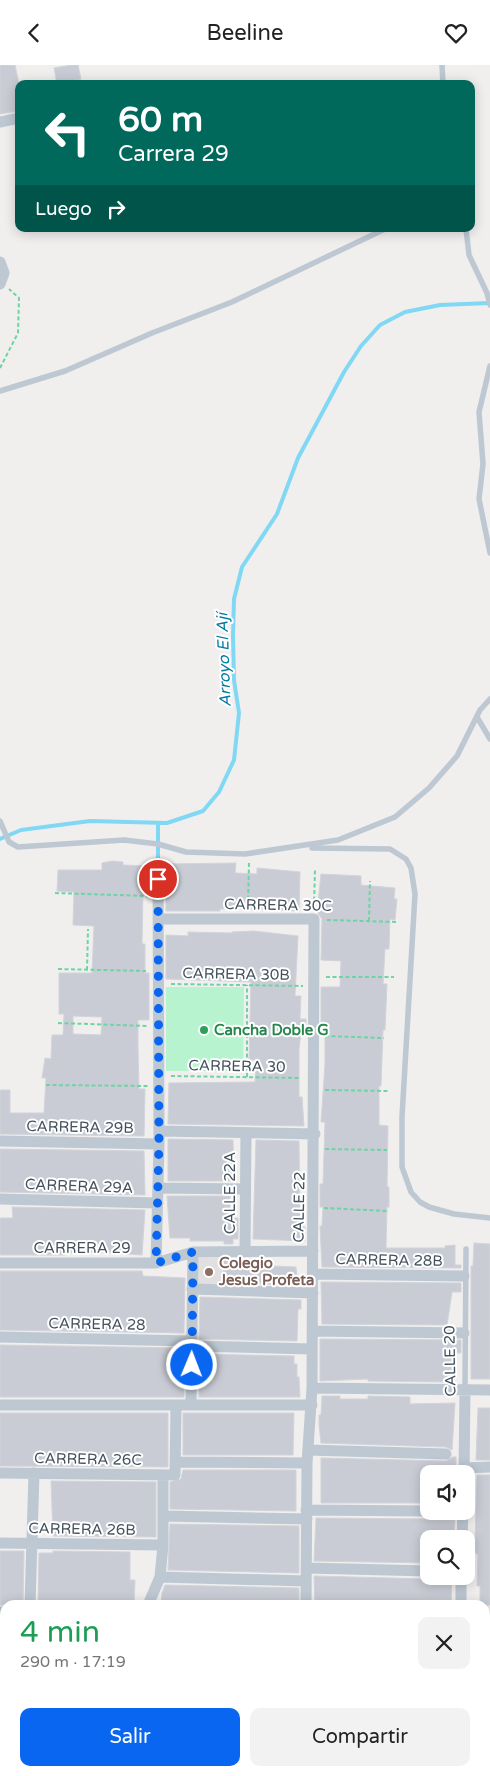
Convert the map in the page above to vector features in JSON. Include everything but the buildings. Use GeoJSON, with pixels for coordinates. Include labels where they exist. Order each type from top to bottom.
{"type":"FeatureCollection","features":[{"type":"Feature","properties":{"kind":"street"},"geometry":{"type":"LineString","coordinates":[[0,123],[15,120]]}},
{"type":"Feature","properties":{"kind":"street"},"geometry":{"type":"LineString","coordinates":[[0,262],[4,273],[1,283]]}},
{"type":"Feature","properties":{"kind":"street"},"geometry":{"type":"LineString","coordinates":[[156,1263],[159,1144],[158,863]]}},
{"type":"Feature","properties":{"kind":"street","name":"CARRERA 30C"},"geometry":{"type":"LineString","coordinates":[[158,919],[314,919]]}},
{"type":"Feature","properties":{"kind":"street","name":"CALLE 22"},"geometry":{"type":"LineString","coordinates":[[306,1600],[307,1463],[312,1405],[315,1148],[314,919]]}},
{"type":"Feature","properties":{"kind":"street"},"geometry":{"type":"LineString","coordinates":[[159,1131],[315,1135]]}},
{"type":"Feature","properties":{"kind":"street","name":"CALLE 22A"},"geometry":{"type":"LineString","coordinates":[[245,1252],[246,1133]]}},
{"type":"Feature","properties":{"kind":"street","name":"CARRERA 29B"},"geometry":{"type":"LineString","coordinates":[[0,1141],[159,1144]]}},
{"type":"Feature","properties":{"kind":"street"},"geometry":{"type":"LineString","coordinates":[[158,1188],[245,1189]]}},
{"type":"Feature","properties":{"kind":"street","name":"CARRERA 29A"},"geometry":{"type":"LineString","coordinates":[[0,1199],[158,1203]]}},
{"type":"Feature","properties":{"kind":"street","name":"CARRERA 29"},"geometry":{"type":"LineString","coordinates":[[0,1263],[156,1263],[193,1252],[313,1251]]}},
{"type":"Feature","properties":{"kind":"street"},"geometry":{"type":"LineString","coordinates":[[191,1404],[193,1252]]}},
{"type":"Feature","properties":{"kind":"street","name":"CARRERA 28B"},"geometry":{"type":"LineString","coordinates":[[313,1274],[464,1276]]}},
{"type":"Feature","properties":{"kind":"street"},"geometry":{"type":"LineString","coordinates":[[192,1289],[313,1293]]}},
{"type":"Feature","properties":{"kind":"street"},"geometry":{"type":"LineString","coordinates":[[312,1331],[464,1333]]}},
{"type":"Feature","properties":{"kind":"street","name":"CARRERA 28"},"geometry":{"type":"LineString","coordinates":[[0,1337],[312,1349]]}},
{"type":"Feature","properties":{"kind":"street"},"geometry":{"type":"LineString","coordinates":[[312,1388],[490,1390]]}},
{"type":"Feature","properties":{"kind":"street","name":"CALLE 20"},"geometry":{"type":"LineString","coordinates":[[464,1465],[466,1389]]}},
{"type":"Feature","properties":{"kind":"street"},"geometry":{"type":"LineString","coordinates":[[0,1405],[312,1405]]}},
{"type":"Feature","properties":{"kind":"street"},"geometry":{"type":"LineString","coordinates":[[150,1600],[160,1577],[169,1475],[176,1462],[176,1405]]}},
{"type":"Feature","properties":{"kind":"street"},"geometry":{"type":"LineString","coordinates":[[308,1450],[446,1454]]}},
{"type":"Feature","properties":{"kind":"street"},"geometry":{"type":"LineString","coordinates":[[176,1462],[307,1463]]}},
{"type":"Feature","properties":{"kind":"street"},"geometry":{"type":"LineString","coordinates":[[475,1469],[490,1467]]}},
{"type":"Feature","properties":{"kind":"street","name":"CARRERA 26C"},"geometry":{"type":"LineString","coordinates":[[0,1473],[169,1475]]}},
{"type":"Feature","properties":{"kind":"street"},"geometry":{"type":"LineString","coordinates":[[30,1600],[34,1473]]}},
{"type":"Feature","properties":{"kind":"street"},"geometry":{"type":"LineString","coordinates":[[164,1516],[420,1511]]}},
{"type":"Feature","properties":{"kind":"street","name":"CARRERA 26B"},"geometry":{"type":"LineString","coordinates":[[0,1543],[163,1545]]}},
{"type":"Feature","properties":{"kind":"street"},"geometry":{"type":"LineString","coordinates":[[306,1568],[420,1571]]}},
{"type":"Feature","properties":{"kind":"street"},"geometry":{"type":"LineString","coordinates":[[160,1577],[306,1581]]}},
{"type":"Feature","properties":{"kind":"street"},"geometry":{"type":"LineString","coordinates":[[461,1585],[461,1600]]}},
{"type":"Feature","properties":{"kind":"lane"},"geometry":{"type":"LineString","coordinates":[[442,65],[443,80]]}},
{"type":"Feature","properties":{"kind":"lane"},"geometry":{"type":"LineString","coordinates":[[0,391],[65,371],[152,333],[232,302],[380,232]]}},
{"type":"Feature","properties":{"kind":"lane"},"geometry":{"type":"LineString","coordinates":[[466,232],[469,255],[487,293],[490,305]]}},
{"type":"Feature","properties":{"kind":"lane"},"geometry":{"type":"LineString","coordinates":[[490,366],[479,412],[483,464],[479,499],[490,553]]}},
{"type":"Feature","properties":{"kind":"lane"},"geometry":{"type":"LineString","coordinates":[[299,848],[338,840],[395,817],[428,788],[457,756],[477,717],[490,699]]}},
{"type":"Feature","properties":{"kind":"lane"},"geometry":{"type":"LineString","coordinates":[[477,717],[490,739]]}},
{"type":"Feature","properties":{"kind":"lane"},"geometry":{"type":"LineString","coordinates":[[0,822],[9,842],[18,847],[57,843],[139,841],[186,852],[229,854],[299,848],[390,849],[406,859],[411,868],[415,893],[402,1117],[402,1167],[411,1192],[420,1202],[429,1207],[454,1214],[490,1218]]}},
{"type":"Feature","properties":{"kind":"lane","name":"CALLE 20"},"geometry":{"type":"LineString","coordinates":[[466,1249],[464,1276],[466,1389]]}},
{"type":"Feature","properties":{"kind":"path"},"geometry":{"type":"LineString","coordinates":[[0,368],[18,333],[19,298],[1,283]]}},
{"type":"Feature","properties":{"kind":"path"},"geometry":{"type":"LineString","coordinates":[[248,919],[249,863]]}},
{"type":"Feature","properties":{"kind":"path"},"geometry":{"type":"LineString","coordinates":[[314,919],[315,869]]}},
{"type":"Feature","properties":{"kind":"path"},"geometry":{"type":"LineString","coordinates":[[369,921],[370,881]]}},
{"type":"Feature","properties":{"kind":"path"},"geometry":{"type":"LineString","coordinates":[[55,893],[158,896]]}},
{"type":"Feature","properties":{"kind":"path","name":"CARRERA 30C"},"geometry":{"type":"LineString","coordinates":[[314,919],[397,923]]}},
{"type":"Feature","properties":{"kind":"path"},"geometry":{"type":"LineString","coordinates":[[87,970],[88,929]]}},
{"type":"Feature","properties":{"kind":"path"},"geometry":{"type":"LineString","coordinates":[[58,969],[158,971]]}},
{"type":"Feature","properties":{"kind":"path","name":"CARRERA 30B"},"geometry":{"type":"LineString","coordinates":[[158,984],[247,985],[394,977]]}},
{"type":"Feature","properties":{"kind":"path"},"geometry":{"type":"LineString","coordinates":[[247,985],[247,1077]]}},
{"type":"Feature","properties":{"kind":"path"},"geometry":{"type":"LineString","coordinates":[[58,1023],[158,1026]]}},
{"type":"Feature","properties":{"kind":"path"},"geometry":{"type":"LineString","coordinates":[[315,1036],[384,1038]]}},
{"type":"Feature","properties":{"kind":"path","name":"CARRERA 30"},"geometry":{"type":"LineString","coordinates":[[46,1085],[247,1077],[315,1078]]}},
{"type":"Feature","properties":{"kind":"path"},"geometry":{"type":"LineString","coordinates":[[315,1090],[388,1091]]}},
{"type":"Feature","properties":{"kind":"path"},"geometry":{"type":"LineString","coordinates":[[315,1148],[387,1150]]}},
{"type":"Feature","properties":{"kind":"path"},"geometry":{"type":"LineString","coordinates":[[314,1208],[389,1211]]}},
{"type":"Feature","properties":{"kind":"shaded area","name":"Colegio Jesus Profeta"},"geometry":{"type":"Polygon","coordinates":[[[197,1258],[222,1258],[222,1287],[197,1287],[197,1258]]]}},
{"type":"Feature","properties":{"kind":"green space"},"geometry":{"type":"Polygon","coordinates":[[[166,987],[244,987],[243,1071],[166,1071],[166,987]]]}},
{"type":"Feature","properties":{"kind":"waterway","name":"Arroyo El Ají"},"geometry":{"type":"LineString","coordinates":[[0,839],[21,830],[90,821],[167,823],[203,811],[219,792],[234,760],[239,713],[234,680],[234,599],[242,567],[277,514],[298,458],[344,372],[361,346],[380,325],[405,312],[440,305],[490,303]]}},
{"type":"Feature","properties":{"kind":"waterway"},"geometry":{"type":"LineString","coordinates":[[158,823],[158,861]]}},
{"type":"Feature","properties":{"kind":"place","name":"Cancha Doble G"},"geometry":{"type":"Point","coordinates":[204,1030]}},
{"type":"Feature","properties":{"kind":"place","name":"Colegio Jesus Profeta"},"geometry":{"type":"Point","coordinates":[209,1272]}},
{"type":"Feature","properties":{"kind":"route"},"geometry":{"type":"LineString","coordinates":[[158,879],[159,1144],[156,1263],[193,1252],[192,1365]]}}]}
